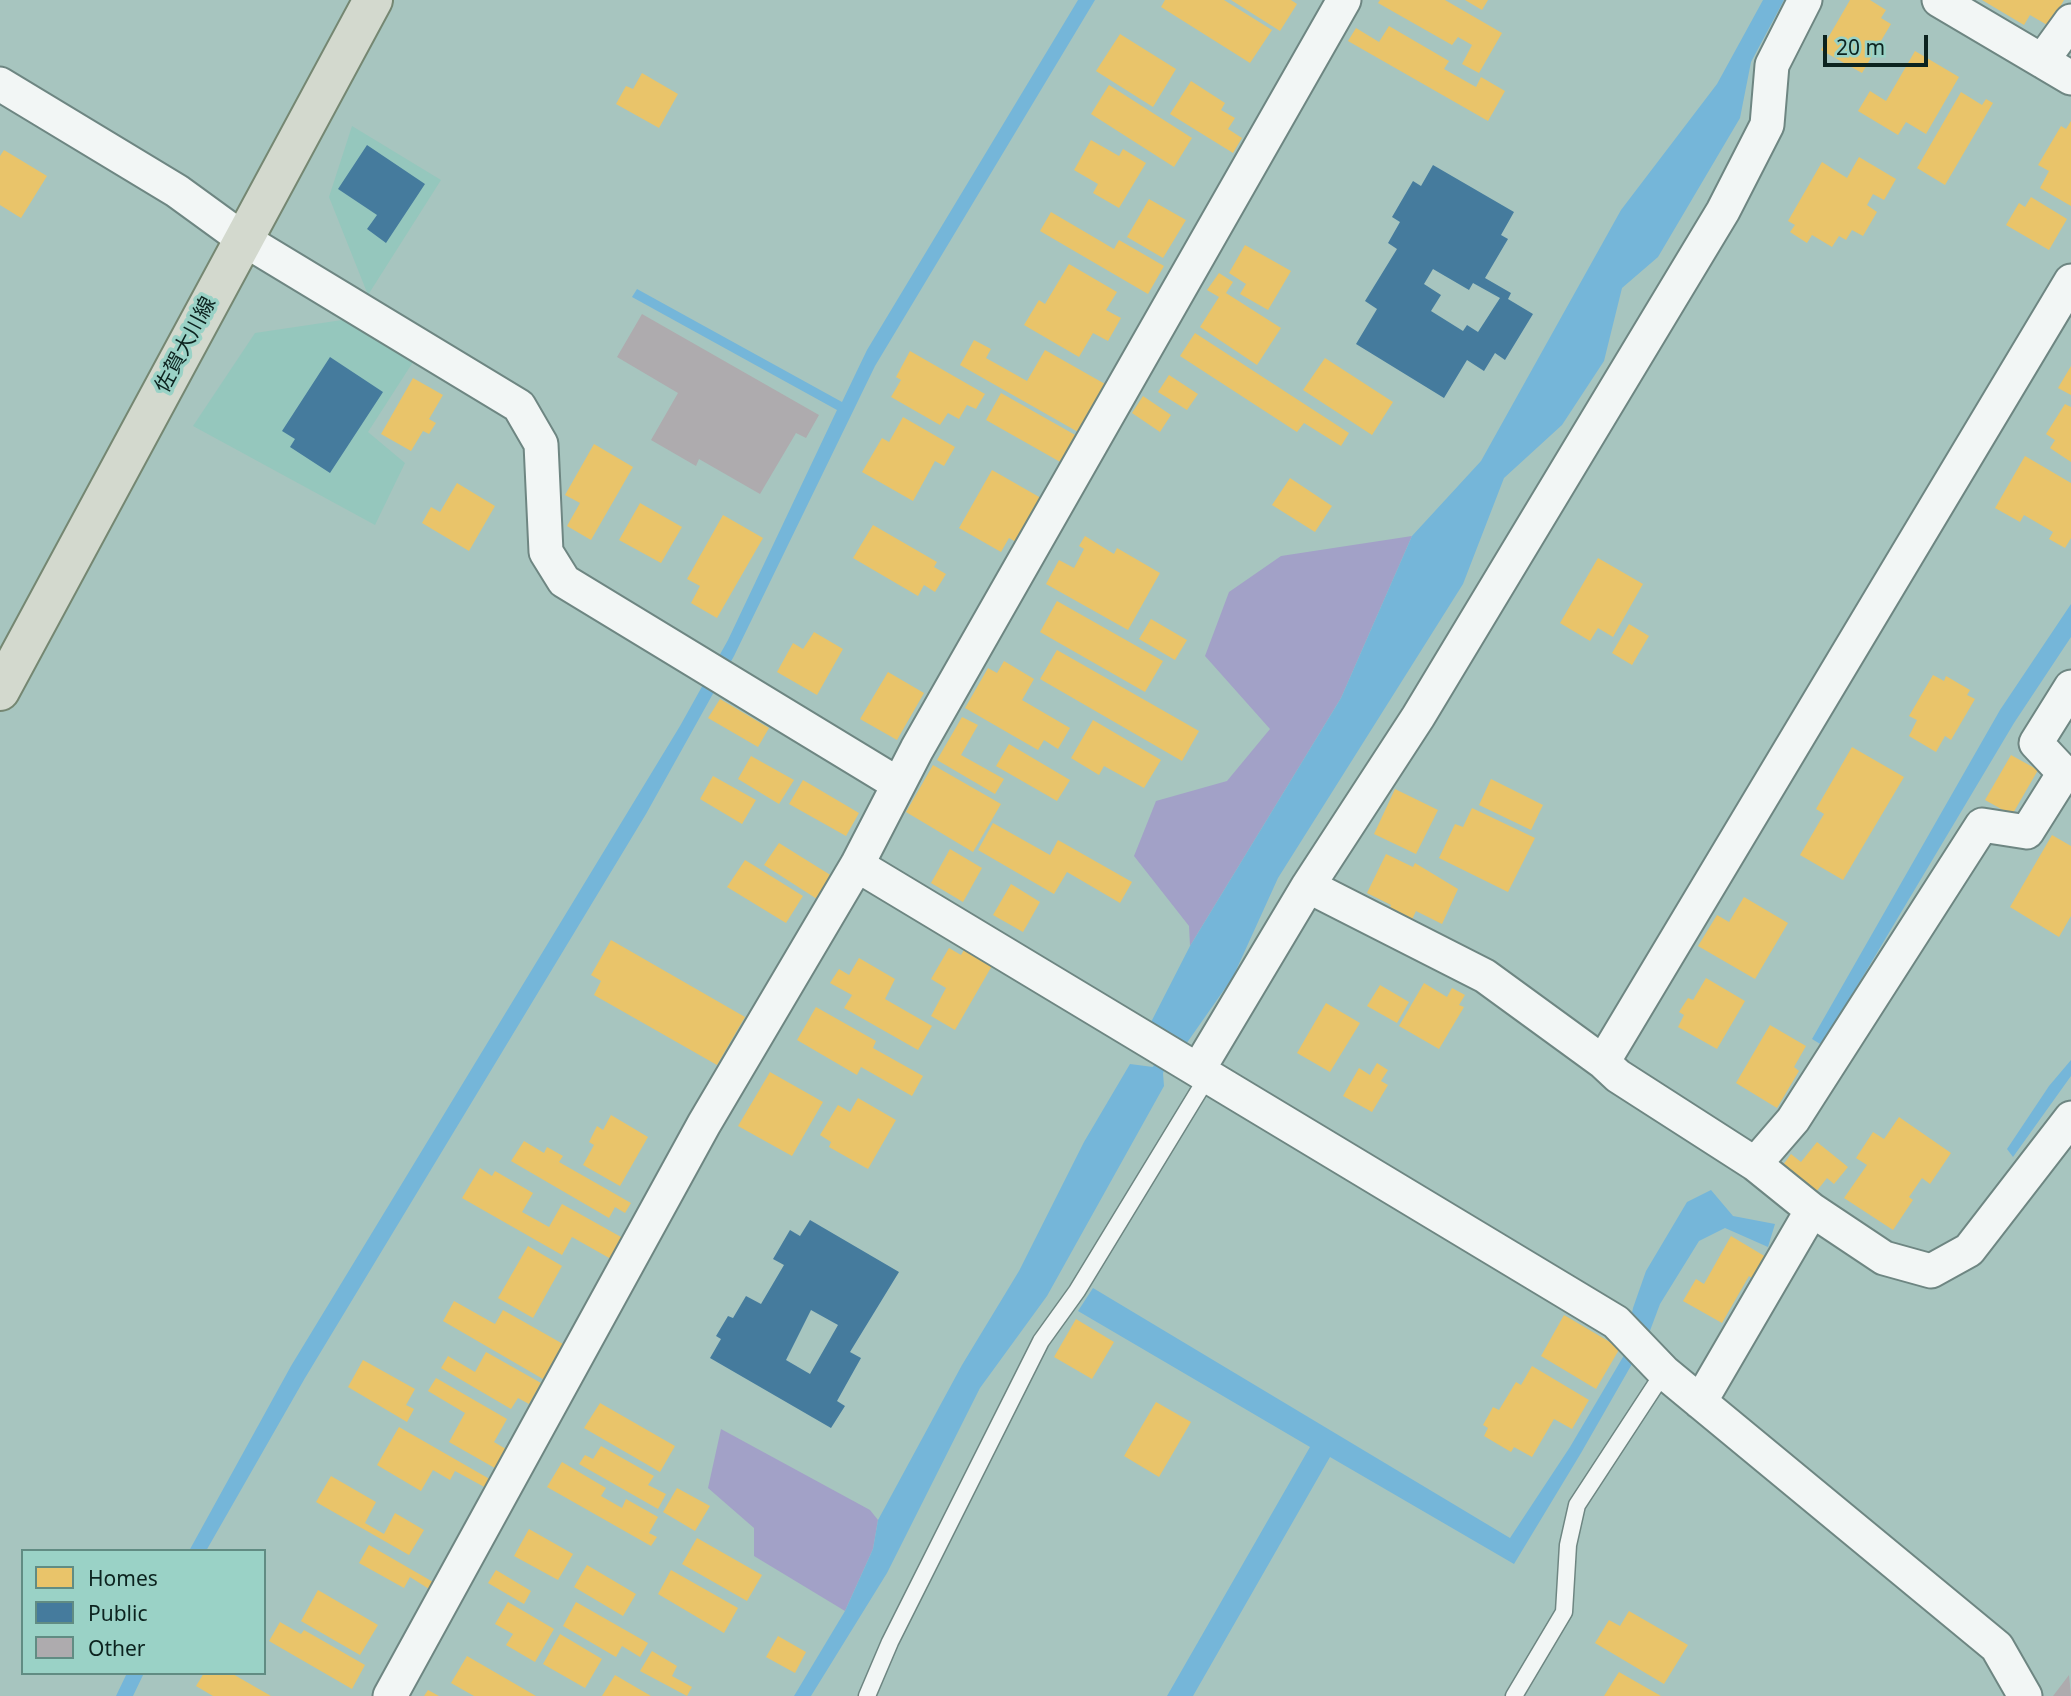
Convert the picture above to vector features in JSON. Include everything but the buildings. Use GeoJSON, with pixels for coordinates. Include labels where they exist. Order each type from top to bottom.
{"type":"FeatureCollection","features":[{"type":"Feature","properties":{"kind":"main road","name":"佐賀大川線"},"geometry":{"type":"LineString","coordinates":[[0,691],[373,0]]}},
{"type":"Feature","properties":{"kind":"street"},"geometry":{"type":"LineString","coordinates":[[390,1696],[697,1137],[857,865],[898,784],[1344,0]]}},
{"type":"Feature","properties":{"kind":"street"},"geometry":{"type":"LineString","coordinates":[[1186,1063],[1308,886],[1419,717],[1723,211],[1767,125],[1772,65],[1805,0]]}},
{"type":"Feature","properties":{"kind":"street"},"geometry":{"type":"LineString","coordinates":[[1939,0],[2071,78]]}},
{"type":"Feature","properties":{"kind":"street"},"geometry":{"type":"LineString","coordinates":[[2042,61],[2071,21]]}},
{"type":"Feature","properties":{"kind":"street"},"geometry":{"type":"LineString","coordinates":[[0,83],[177,191],[243,239],[519,406],[541,444],[546,552],[564,581],[718,672],[898,784]]}},
{"type":"Feature","properties":{"kind":"street"},"geometry":{"type":"LineString","coordinates":[[1604,1062],[2071,281]]}},
{"type":"Feature","properties":{"kind":"street"},"geometry":{"type":"LineString","coordinates":[[1755,1164],[1793,1119],[1982,825],[2027,832],[2064,773],[2036,743],[2071,687]]}},
{"type":"Feature","properties":{"kind":"street"},"geometry":{"type":"LineString","coordinates":[[857,865],[1616,1322],[1656,1363],[1700,1402],[1997,1647],[2025,1696]]}},
{"type":"Feature","properties":{"kind":"street"},"geometry":{"type":"LineString","coordinates":[[1308,886],[1485,976],[1604,1062],[1618,1076],[1755,1164],[1812,1210],[1884,1258],[1931,1271],[1969,1250],[2071,1118]]}},
{"type":"Feature","properties":{"kind":"street"},"geometry":{"type":"LineString","coordinates":[[1700,1402],[1812,1210]]}},
{"type":"Feature","properties":{"kind":"lane"},"geometry":{"type":"LineString","coordinates":[[867,1696],[890,1642],[1041,1340],[1077,1291],[1186,1063]]}},
{"type":"Feature","properties":{"kind":"lane"},"geometry":{"type":"LineString","coordinates":[[1514,1696],[1564,1612],[1568,1545],[1577,1505],[1656,1363]]}},
{"type":"Feature","properties":{"kind":"shaded area"},"geometry":{"type":"Polygon","coordinates":[[[1078,0],[1095,0],[875,366],[734,656],[646,814],[305,1378],[207,1549],[190,1549],[291,1366],[680,726],[728,640],[837,410],[632,297],[637,289],[842,402],[867,350],[1078,0]]]}},
{"type":"Feature","properties":{"kind":"shaded area"},"geometry":{"type":"Polygon","coordinates":[[[1763,0],[1784,0],[1751,62],[1740,118],[1658,257],[1622,288],[1604,361],[1562,425],[1504,478],[1463,584],[1278,878],[1233,977],[1184,1047],[1177,1044],[1163,1073],[1164,1086],[1047,1296],[980,1388],[887,1573],[811,1696],[794,1696],[845,1611],[873,1549],[878,1520],[962,1365],[1019,1271],[1084,1142],[1130,1064],[1153,1067],[1165,1038],[1148,1028],[1190,946],[1341,698],[1412,536],[1481,461],[1621,210],[1717,84],[1763,0]]]}},
{"type":"Feature","properties":{"kind":"shaded area"},"geometry":{"type":"Polygon","coordinates":[[[352,126],[441,180],[368,295],[329,197],[352,126]]]}},
{"type":"Feature","properties":{"kind":"shaded area"},"geometry":{"type":"Polygon","coordinates":[[[349,319],[415,359],[368,432],[405,463],[375,525],[193,426],[255,333],[349,319]]]}},
{"type":"Feature","properties":{"kind":"shaded area"},"geometry":{"type":"Polygon","coordinates":[[[1412,536],[1341,698],[1190,946],[1189,926],[1134,856],[1156,801],[1227,781],[1270,729],[1205,656],[1229,592],[1281,556],[1412,536]]]}},
{"type":"Feature","properties":{"kind":"shaded area"},"geometry":{"type":"Polygon","coordinates":[[[2071,604],[2071,637],[2014,723],[1822,1045],[1812,1039],[2000,710],[2071,604]]]}},
{"type":"Feature","properties":{"kind":"shaded area"},"geometry":{"type":"Polygon","coordinates":[[[2071,1060],[2071,1076],[2013,1157],[2007,1149],[2049,1086],[2071,1060]]]}},
{"type":"Feature","properties":{"kind":"shaded area"},"geometry":{"type":"Polygon","coordinates":[[[1711,1190],[1733,1216],[1775,1224],[1768,1247],[1725,1228],[1699,1241],[1660,1304],[1648,1336],[1581,1453],[1514,1564],[1330,1457],[1193,1696],[1167,1696],[1310,1447],[1078,1311],[1093,1288],[1510,1538],[1570,1447],[1623,1357],[1633,1308],[1646,1271],[1687,1202],[1711,1190]]]}},
{"type":"Feature","properties":{"kind":"shaded area"},"geometry":{"type":"Polygon","coordinates":[[[721,1429],[870,1510],[878,1520],[873,1549],[845,1611],[754,1556],[754,1528],[708,1488],[721,1429]]]}},
{"type":"Feature","properties":{"kind":"shaded area"},"geometry":{"type":"Polygon","coordinates":[[[126,1675],[143,1675],[133,1696],[116,1696],[126,1675]]]}}]}
